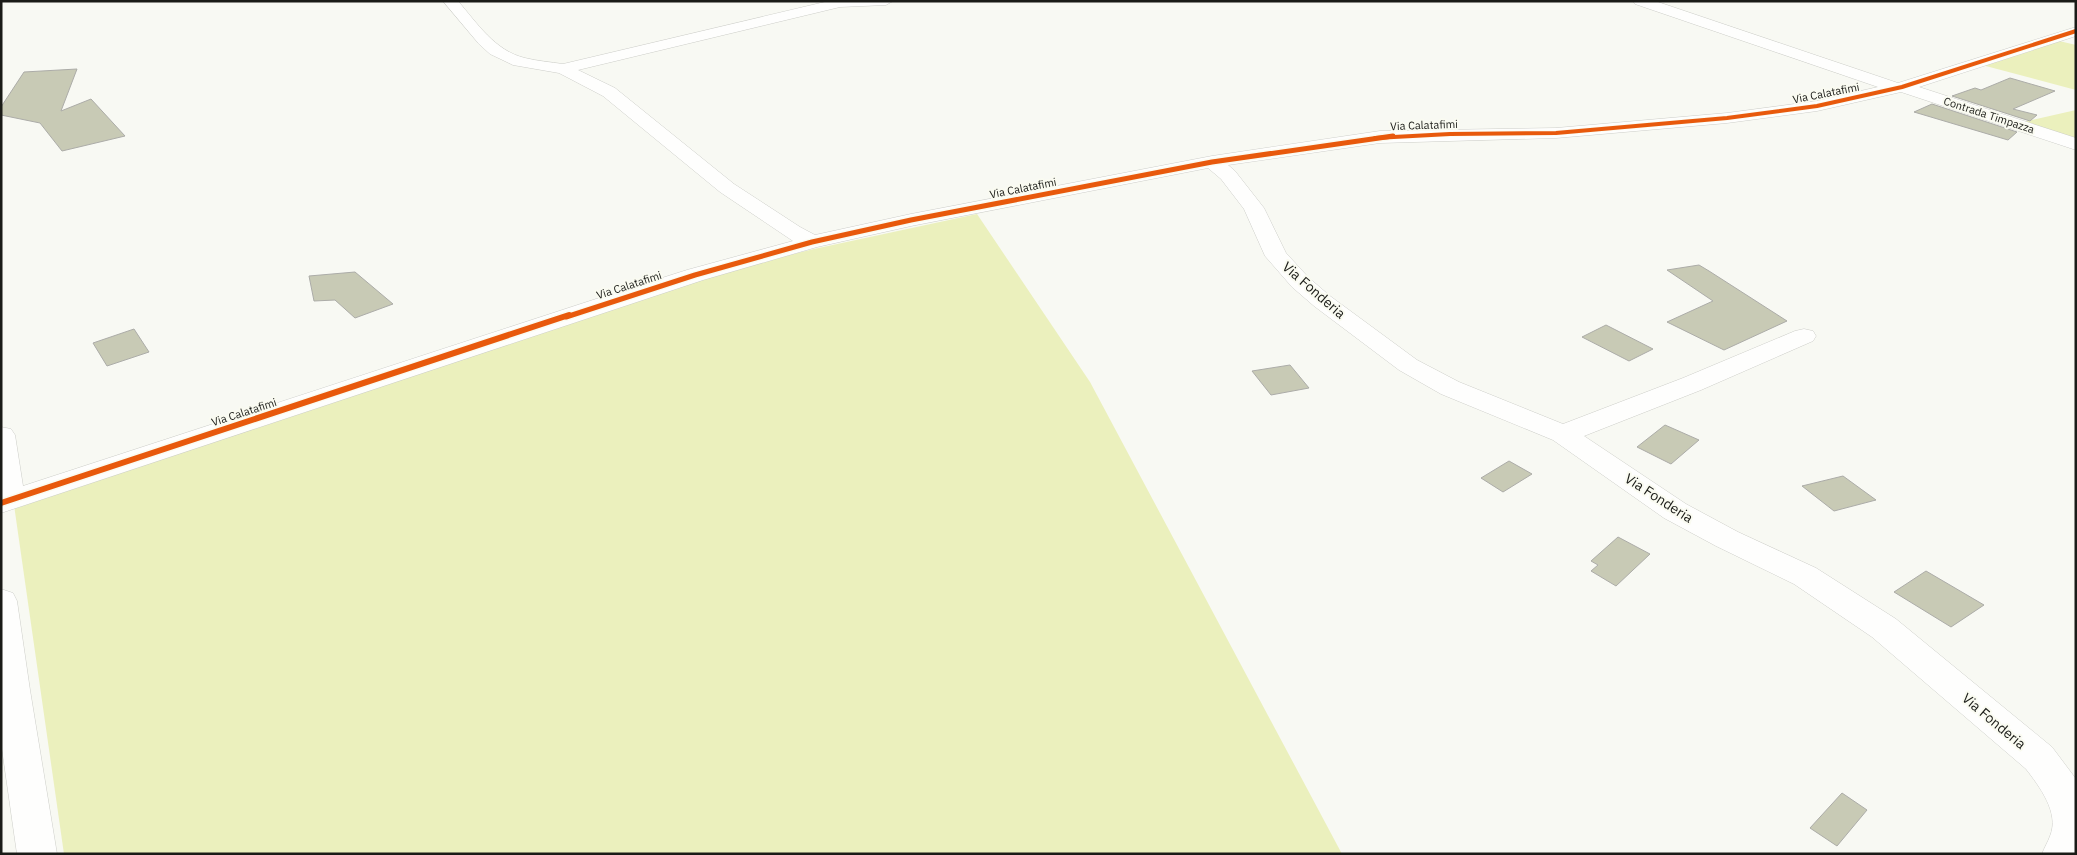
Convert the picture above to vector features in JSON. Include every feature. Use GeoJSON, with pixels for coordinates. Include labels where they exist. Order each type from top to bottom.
{"type":"FeatureCollection","features":[{"type":"Feature","properties":{"kind":"street"},"geometry":{"type":"LineString","coordinates":[[450,1],[484,41],[506,57],[520,62],[563,69],[609,92],[727,188],[792,232],[812,242]]}},
{"type":"Feature","properties":{"kind":"street"},"geometry":{"type":"LineString","coordinates":[[563,69],[840,3],[886,1]]}},
{"type":"Feature","properties":{"kind":"street","name":"Contrada Timpazza"},"geometry":{"type":"LineString","coordinates":[[1640,1],[2076,144]]}},
{"type":"Feature","properties":{"kind":"street","name":"Via Calatafimi"},"geometry":{"type":"LineString","coordinates":[[6,501],[607,303],[695,275],[812,242],[912,220],[1212,162],[1380,137],[1556,133],[1752,115],[1850,100],[1899,87],[2076,31]]}},
{"type":"Feature","properties":{"kind":"street","name":"Via Fonderia"},"geometry":{"type":"LineString","coordinates":[[1212,162],[1228,175],[1254,208],[1276,256],[1300,282],[1322,301],[1408,364],[1450,388],[1563,434],[1676,511],[1727,540],[1805,576],[1884,628],[2039,758],[2057,780],[2074,816],[2072,836],[2062,854]]}},
{"type":"Feature","properties":{"kind":"street"},"geometry":{"type":"LineString","coordinates":[[1563,434],[1692,384],[1804,336]]}},
{"type":"Feature","properties":{"kind":"street"},"geometry":{"type":"LineString","coordinates":[[1,435],[6,501]]}},
{"type":"Feature","properties":{"kind":"street"},"geometry":{"type":"LineString","coordinates":[[1,601],[12,690],[37,854]]}},
{"type":"Feature","properties":{"kind":"green space"},"geometry":{"type":"Polygon","coordinates":[[[2055,40],[2076,45],[2076,90],[1982,65],[2055,40]]]}},
{"type":"Feature","properties":{"kind":"green space"},"geometry":{"type":"Polygon","coordinates":[[[2076,110],[2076,141],[2019,123],[2076,110]]]}},
{"type":"Feature","properties":{"kind":"green space"},"geometry":{"type":"Polygon","coordinates":[[[977,214],[1090,382],[1342,854],[64,854],[14,505],[748,265],[977,214]]]}},
{"type":"Feature","properties":{"kind":"building"},"geometry":{"type":"Polygon","coordinates":[[[77,69],[61,111],[91,99],[125,136],[62,151],[40,123],[1,115],[1,107],[24,72],[77,69]]]}},
{"type":"Feature","properties":{"kind":"building"},"geometry":{"type":"Polygon","coordinates":[[[2010,78],[2055,91],[2013,109],[2037,115],[2030,121],[1952,96],[1975,88],[1981,90],[2010,78]]]}},
{"type":"Feature","properties":{"kind":"building"},"geometry":{"type":"Polygon","coordinates":[[[1932,104],[2017,132],[2008,140],[1914,112],[1932,104]]]}},
{"type":"Feature","properties":{"kind":"building"},"geometry":{"type":"Polygon","coordinates":[[[1699,265],[1787,321],[1724,350],[1667,322],[1713,301],[1667,270],[1699,265]]]}},
{"type":"Feature","properties":{"kind":"building"},"geometry":{"type":"Polygon","coordinates":[[[355,272],[393,304],[355,318],[335,300],[314,301],[309,276],[355,272]]]}},
{"type":"Feature","properties":{"kind":"building"},"geometry":{"type":"Polygon","coordinates":[[[1606,325],[1653,349],[1629,361],[1582,337],[1606,325]]]}},
{"type":"Feature","properties":{"kind":"building"},"geometry":{"type":"Polygon","coordinates":[[[134,329],[149,352],[107,366],[93,343],[134,329]]]}},
{"type":"Feature","properties":{"kind":"building"},"geometry":{"type":"Polygon","coordinates":[[[1290,365],[1309,388],[1271,395],[1252,371],[1290,365]]]}},
{"type":"Feature","properties":{"kind":"building"},"geometry":{"type":"Polygon","coordinates":[[[1665,425],[1699,440],[1671,464],[1637,447],[1665,425]]]}},
{"type":"Feature","properties":{"kind":"building"},"geometry":{"type":"Polygon","coordinates":[[[1509,461],[1532,474],[1503,492],[1481,478],[1509,461]]]}},
{"type":"Feature","properties":{"kind":"building"},"geometry":{"type":"Polygon","coordinates":[[[1843,476],[1876,500],[1834,511],[1802,486],[1843,476]]]}},
{"type":"Feature","properties":{"kind":"building"},"geometry":{"type":"Polygon","coordinates":[[[1618,537],[1650,554],[1616,586],[1591,571],[1598,565],[1591,561],[1618,537]]]}},
{"type":"Feature","properties":{"kind":"building"},"geometry":{"type":"Polygon","coordinates":[[[1926,571],[1984,605],[1951,627],[1894,592],[1926,571]]]}},
{"type":"Feature","properties":{"kind":"building"},"geometry":{"type":"Polygon","coordinates":[[[1842,793],[1867,810],[1837,846],[1810,828],[1842,793]]]}},
{"type":"Feature","properties":{"kind":"cycle path"},"geometry":{"type":"LineString","coordinates":[[1,503],[607,303],[695,275],[812,242],[911,220],[1212,162],[1380,137],[1556,133],[1727,118],[1817,106],[1902,87],[2076,31]]}}]}
